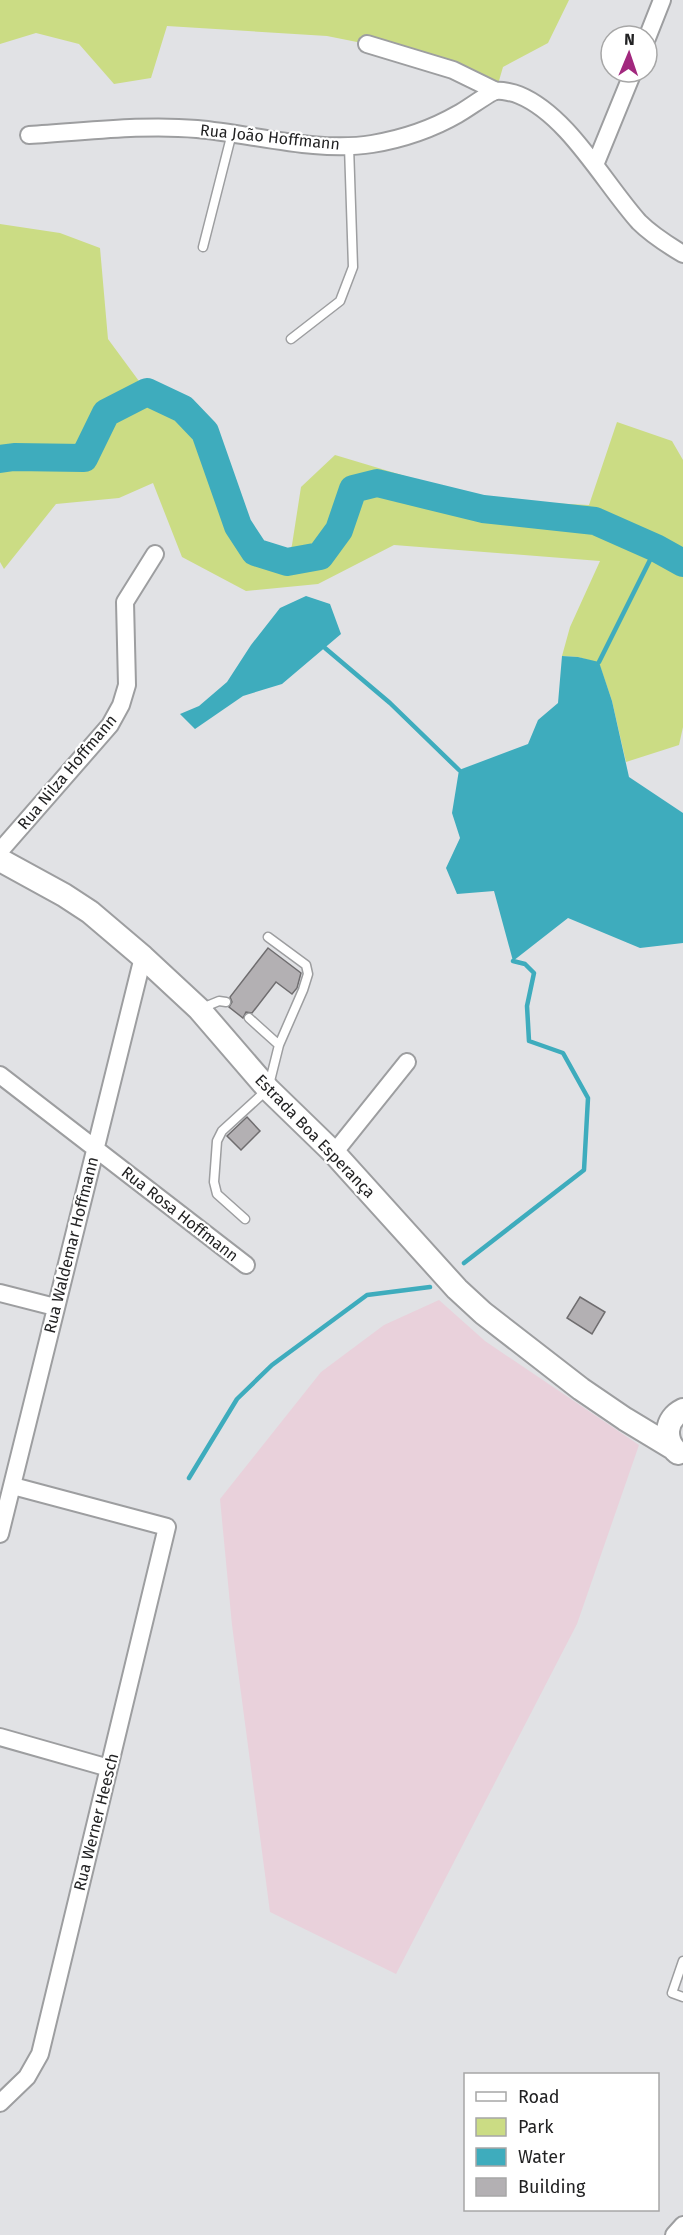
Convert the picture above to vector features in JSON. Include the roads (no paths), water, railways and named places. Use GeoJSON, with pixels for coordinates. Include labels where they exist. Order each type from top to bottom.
{"type":"FeatureCollection","features":[{"type":"Feature","properties":{"kind":"street"},"geometry":{"type":"LineString","coordinates":[[653,24],[662,0]]}},
{"type":"Feature","properties":{"kind":"street"},"geometry":{"type":"LineString","coordinates":[[367,44],[453,70],[496,91],[517,93],[534,102],[551,116],[595,165],[641,224],[660,240],[683,254]]}},
{"type":"Feature","properties":{"kind":"street"},"geometry":{"type":"LineString","coordinates":[[595,165],[628,84]]}},
{"type":"Feature","properties":{"kind":"street","name":"Rua João Hoffmann"},"geometry":{"type":"LineString","coordinates":[[29,135],[155,127],[196,129],[318,145],[373,144],[428,129],[456,116],[496,91]]}},
{"type":"Feature","properties":{"kind":"street","name":"Rua Nilza Hoffmann"},"geometry":{"type":"LineString","coordinates":[[0,851],[110,725],[122,705],[127,685],[125,602],[155,554]]}},
{"type":"Feature","properties":{"kind":"street","name":"Estrada Boa Esperança"},"geometry":{"type":"LineString","coordinates":[[0,860],[90,912],[199,1009],[268,1089],[334,1153],[457,1289],[483,1313],[561,1374],[625,1419],[678,1452]]}},
{"type":"Feature","properties":{"kind":"street","name":"Rua Waldemar Hoffmann"},"geometry":{"type":"LineString","coordinates":[[0,1534],[143,957]]}},
{"type":"Feature","properties":{"kind":"street"},"geometry":{"type":"LineString","coordinates":[[334,1153],[407,1062]]}},
{"type":"Feature","properties":{"kind":"street","name":"Rua Rosa Hoffmann"},"geometry":{"type":"LineString","coordinates":[[0,1075],[246,1265]]}},
{"type":"Feature","properties":{"kind":"street"},"geometry":{"type":"LineString","coordinates":[[0,1293],[55,1307]]}},
{"type":"Feature","properties":{"kind":"street"},"geometry":{"type":"LineString","coordinates":[[625,1419],[677,1416],[668,1435],[678,1452]]}},
{"type":"Feature","properties":{"kind":"street","name":"Rua Werner Heesch"},"geometry":{"type":"LineString","coordinates":[[0,2103],[27,2077],[40,2054],[167,1527],[13,1486]]}},
{"type":"Feature","properties":{"kind":"street"},"geometry":{"type":"LineString","coordinates":[[0,1737],[109,1768]]}},
{"type":"Feature","properties":{"kind":"street"},"geometry":{"type":"LineString","coordinates":[[674,2235],[683,2225]]}},
{"type":"Feature","properties":{"kind":"lane"},"geometry":{"type":"LineString","coordinates":[[203,247],[232,133]]}},
{"type":"Feature","properties":{"kind":"lane"},"geometry":{"type":"LineString","coordinates":[[291,339],[340,301],[353,267],[349,146]]}},
{"type":"Feature","properties":{"kind":"lane"},"geometry":{"type":"LineString","coordinates":[[245,1219],[217,1194],[214,1182],[217,1142],[222,1131],[268,1089],[279,1045],[303,990],[308,969],[306,965],[268,937]]}},
{"type":"Feature","properties":{"kind":"lane"},"geometry":{"type":"LineString","coordinates":[[199,1009],[219,1001],[226,1002]]}},
{"type":"Feature","properties":{"kind":"lane"},"geometry":{"type":"LineString","coordinates":[[249,1018],[279,1045]]}},
{"type":"Feature","properties":{"kind":"lane"},"geometry":{"type":"LineString","coordinates":[[683,1961],[672,1993],[683,1997]]}},
{"type":"Feature","properties":{"kind":"water"},"geometry":{"type":"Polygon","coordinates":[[[306,596],[330,604],[341,634],[282,684],[243,696],[195,729],[180,714],[199,706],[227,682],[251,645],[280,608],[306,596]]]}},
{"type":"Feature","properties":{"kind":"water"},"geometry":{"type":"Polygon","coordinates":[[[562,656],[599,662],[612,701],[629,777],[683,813],[683,943],[640,948],[568,918],[513,961],[494,891],[457,894],[446,868],[460,838],[452,813],[459,770],[528,744],[538,720],[558,703],[562,656]]]}},
{"type":"Feature","properties":{"kind":"waterway"},"geometry":{"type":"LineString","coordinates":[[0,459],[14,457],[84,458],[106,413],[147,392],[183,409],[205,432],[238,526],[255,552],[287,562],[320,556],[339,530],[353,489],[377,483],[483,509],[595,521],[656,548],[683,563]]}},
{"type":"Feature","properties":{"kind":"waterway"},"geometry":{"type":"LineString","coordinates":[[599,662],[656,548]]}},
{"type":"Feature","properties":{"kind":"waterway"},"geometry":{"type":"LineString","coordinates":[[325,648],[390,703],[459,770]]}},
{"type":"Feature","properties":{"kind":"waterway"},"geometry":{"type":"LineString","coordinates":[[464,1263],[584,1170],[588,1098],[563,1053],[529,1041],[527,1006],[534,973],[525,964],[513,961]]}},
{"type":"Feature","properties":{"kind":"waterway"},"geometry":{"type":"LineString","coordinates":[[189,1478],[237,1399],[272,1365],[367,1295],[430,1287]]}}]}
